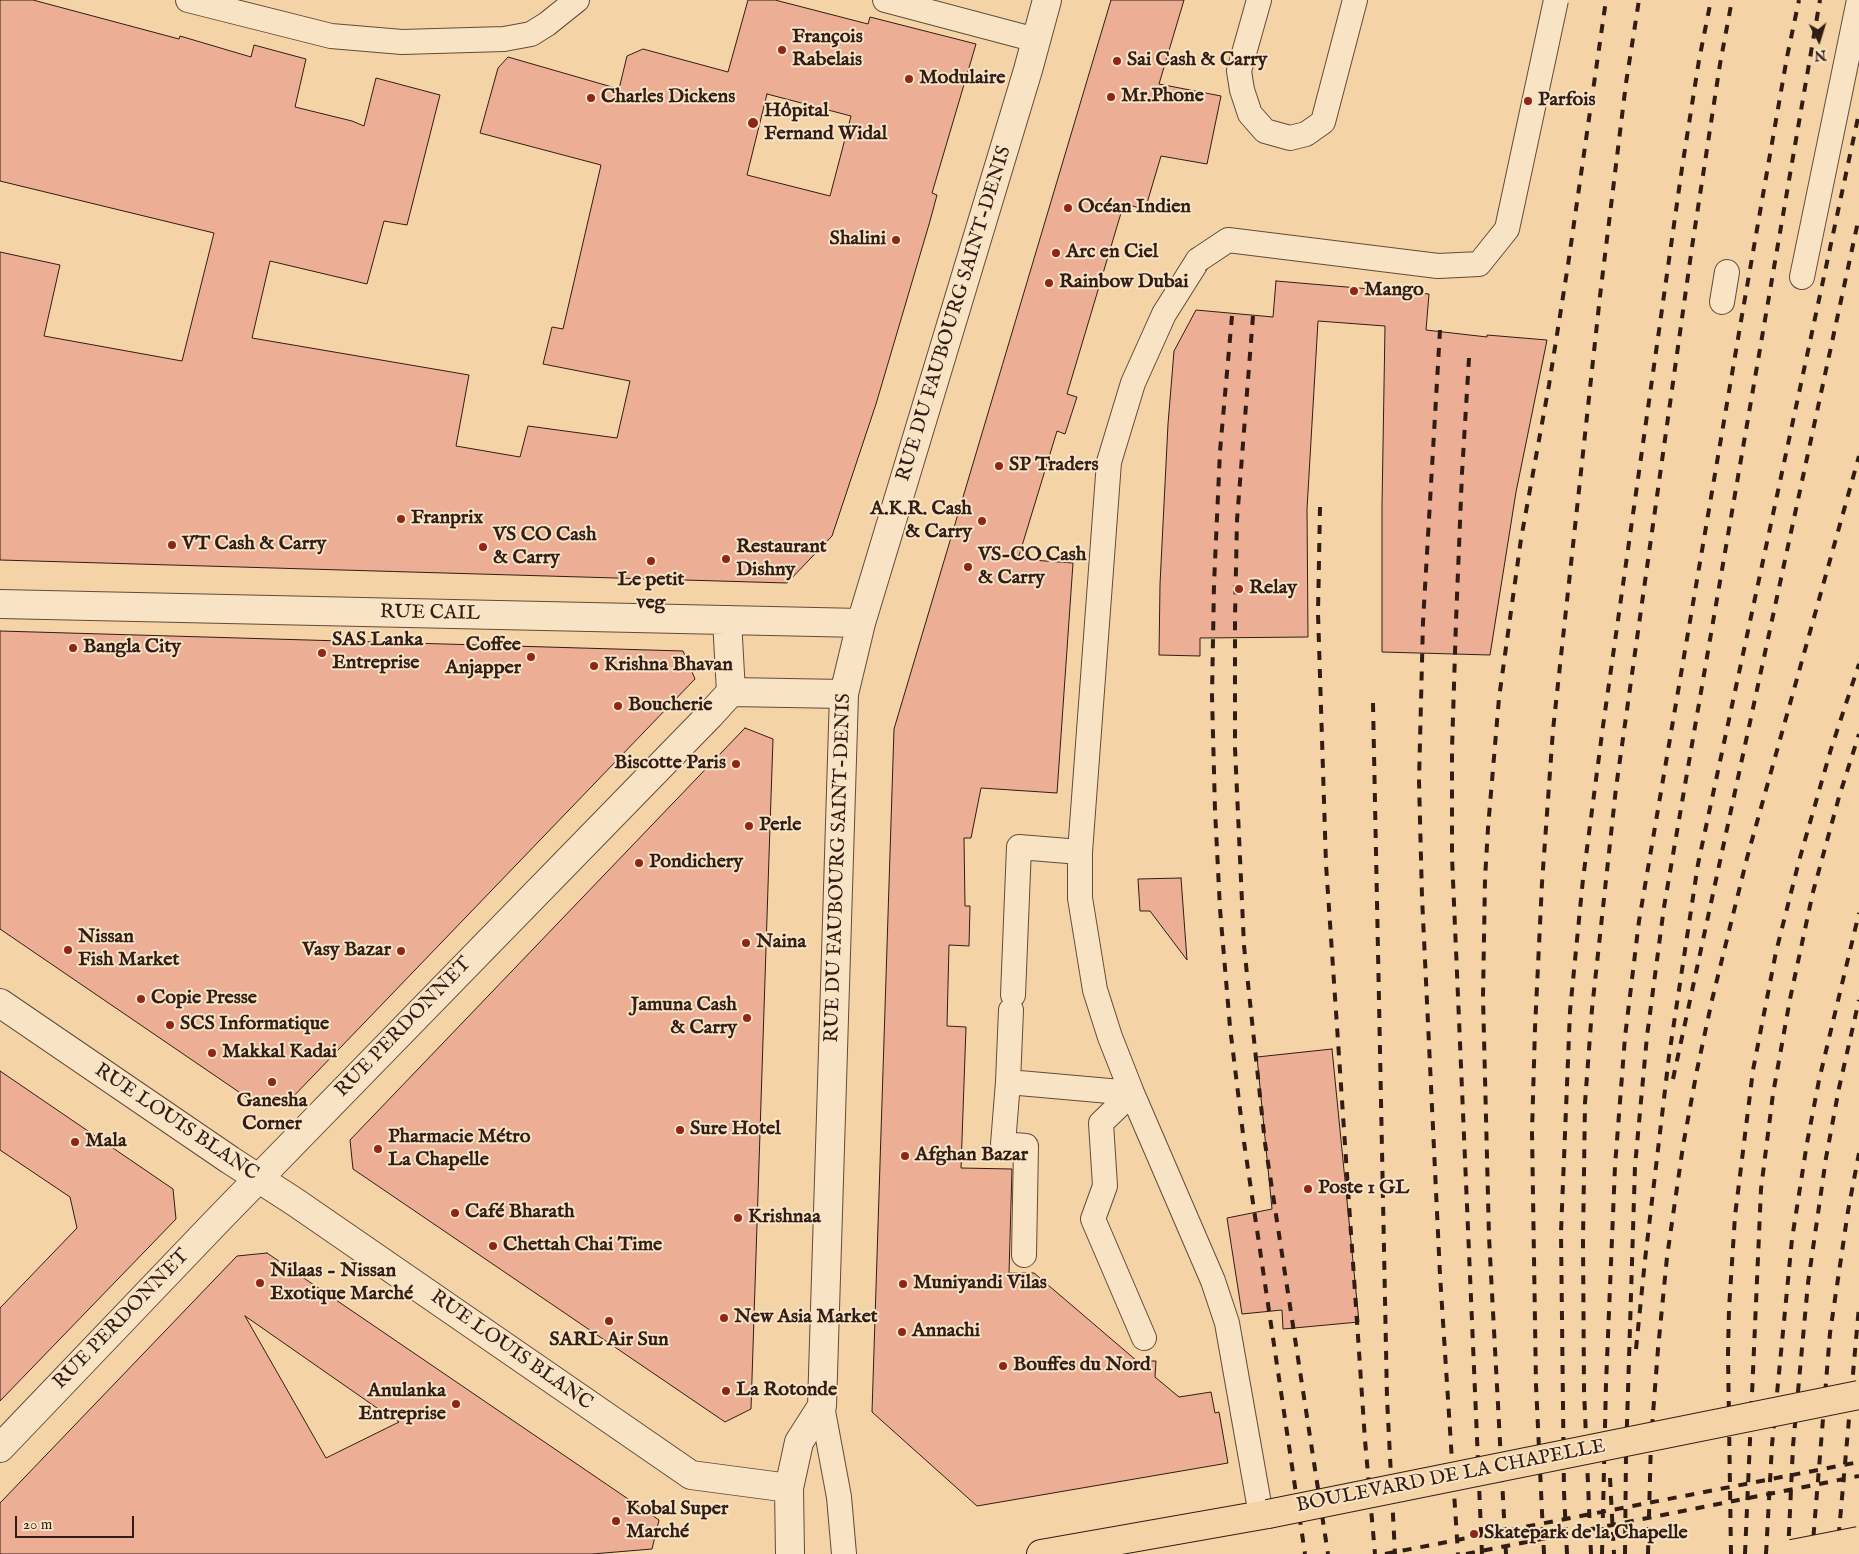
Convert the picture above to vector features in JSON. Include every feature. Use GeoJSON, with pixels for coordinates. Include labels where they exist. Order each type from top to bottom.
{"type":"FeatureCollection","features":[{"type":"Feature","properties":{"kind":"main road","name":"BOULEVARD DE LA CHAPELLE"},"geometry":{"type":"LineString","coordinates":[[1041,1554],[1265,1515],[1859,1396]]}},
{"type":"Feature","properties":{"kind":"main road"},"geometry":{"type":"LineString","coordinates":[[1792,1554],[1859,1541]]}},
{"type":"Feature","properties":{"kind":"street","name":"RUE DU FAUBOURG SAINT-DENIS"},"geometry":{"type":"LineString","coordinates":[[822,1406],[835,936],[844,694],[861,623],[1047,0]]}},
{"type":"Feature","properties":{"kind":"street","name":"RUE CAIL"},"geometry":{"type":"LineString","coordinates":[[0,604],[861,623]]}},
{"type":"Feature","properties":{"kind":"street"},"geometry":{"type":"LineString","coordinates":[[727,620],[730,692],[844,694]]}},
{"type":"Feature","properties":{"kind":"street","name":"RUE PERDONNET"},"geometry":{"type":"LineString","coordinates":[[0,1448],[258,1178],[703,722],[730,692]]}},
{"type":"Feature","properties":{"kind":"street","name":"RUE LOUIS BLANC"},"geometry":{"type":"LineString","coordinates":[[0,1003],[691,1475],[789,1488]]}},
{"type":"Feature","properties":{"kind":"street"},"geometry":{"type":"LineString","coordinates":[[790,1554],[789,1488],[799,1442],[822,1406]]}},
{"type":"Feature","properties":{"kind":"lane"},"geometry":{"type":"LineString","coordinates":[[188,0],[331,36],[402,42],[504,39],[531,34],[577,0]]}},
{"type":"Feature","properties":{"kind":"lane"},"geometry":{"type":"LineString","coordinates":[[885,0],[1036,40]]}},
{"type":"Feature","properties":{"kind":"lane"},"geometry":{"type":"LineString","coordinates":[[1259,0],[1239,71],[1242,90],[1250,114],[1265,131],[1290,138],[1306,134],[1323,122],[1355,0]]}},
{"type":"Feature","properties":{"kind":"lane"},"geometry":{"type":"LineString","coordinates":[[1265,1515],[1227,1323],[1213,1281],[1132,1093],[1110,1037],[1096,990],[1080,898],[1080,852],[1109,462],[1133,383],[1164,314],[1198,260],[1228,240],[1438,266],[1479,264],[1507,229],[1556,0]]}},
{"type":"Feature","properties":{"kind":"lane"},"geometry":{"type":"LineString","coordinates":[[1802,277],[1859,0]]}},
{"type":"Feature","properties":{"kind":"lane"},"geometry":{"type":"LineString","coordinates":[[1722,302],[1726,272]]}},
{"type":"Feature","properties":{"kind":"lane"},"geometry":{"type":"LineString","coordinates":[[1024,1255],[1026,1146],[1003,1144],[1008,1082],[1019,847],[1080,852]]}},
{"type":"Feature","properties":{"kind":"lane"},"geometry":{"type":"LineString","coordinates":[[1008,1082],[1132,1093]]}},
{"type":"Feature","properties":{"kind":"lane"},"geometry":{"type":"LineString","coordinates":[[1132,1093],[1101,1122],[1105,1186],[1093,1219],[1144,1338]]}},
{"type":"Feature","properties":{"kind":"lane","name":"RUE DU FAUBOURG SAINT-DENIS"},"geometry":{"type":"LineString","coordinates":[[822,1406],[839,1497],[844,1554]]}},
{"type":"Feature","properties":{"kind":"building"},"geometry":{"type":"Polygon","coordinates":[[[0,0],[33,0],[179,39],[180,36],[251,57],[254,45],[306,59],[295,107],[352,121],[364,126],[376,78],[440,95],[407,225],[384,221],[367,284],[270,261],[252,338],[469,375],[456,446],[520,457],[528,426],[617,438],[630,381],[543,364],[552,327],[563,329],[601,165],[480,133],[498,68],[508,57],[619,89],[627,56],[643,49],[728,72],[748,0],[775,0],[868,24],[870,17],[976,44],[932,193],[937,195],[930,221],[876,404],[832,536],[787,583],[0,560],[0,252],[60,265],[44,336],[182,361],[214,233],[0,181],[0,0]],[[767,94],[747,175],[830,196],[851,116],[767,94]]]}},
{"type":"Feature","properties":{"kind":"building"},"geometry":{"type":"Polygon","coordinates":[[[1111,0],[1184,0],[1159,84],[1221,96],[1207,164],[1161,156],[1145,210],[1124,203],[1067,394],[1077,397],[1065,434],[1057,431],[1018,559],[1073,563],[1057,793],[981,788],[971,838],[964,838],[965,906],[970,906],[969,946],[949,945],[947,1026],[966,1027],[961,1168],[1012,1169],[1009,1273],[1034,1273],[1137,1361],[1156,1361],[1155,1377],[1179,1397],[1211,1392],[1215,1413],[1219,1412],[1228,1463],[977,1506],[872,1412],[894,729],[1111,0]]]}},
{"type":"Feature","properties":{"kind":"building"},"geometry":{"type":"Polygon","coordinates":[[[1276,281],[1429,294],[1426,330],[1487,337],[1487,335],[1547,340],[1516,492],[1490,655],[1382,652],[1385,326],[1318,321],[1307,509],[1308,637],[1200,638],[1200,656],[1159,655],[1160,584],[1168,424],[1174,351],[1196,310],[1273,317],[1276,281]]]}},
{"type":"Feature","properties":{"kind":"building"},"geometry":{"type":"Polygon","coordinates":[[[0,631],[683,651],[695,679],[288,1102],[258,1105],[0,929],[0,631]]]}},
{"type":"Feature","properties":{"kind":"building"},"geometry":{"type":"Polygon","coordinates":[[[745,728],[773,739],[751,1409],[725,1422],[353,1169],[350,1140],[745,728]]]}},
{"type":"Feature","properties":{"kind":"building"},"geometry":{"type":"Polygon","coordinates":[[[1181,878],[1187,960],[1150,911],[1140,911],[1138,879],[1181,878]]]}},
{"type":"Feature","properties":{"kind":"building","name":"Poste 1 GL"},"geometry":{"type":"Polygon","coordinates":[[[1332,1049],[1359,1322],[1283,1329],[1282,1310],[1242,1314],[1227,1218],[1272,1209],[1257,1057],[1332,1049]]]}},
{"type":"Feature","properties":{"kind":"building"},"geometry":{"type":"Polygon","coordinates":[[[0,1071],[173,1189],[176,1219],[0,1401],[0,1308],[77,1228],[70,1197],[0,1150],[0,1071]]]}},
{"type":"Feature","properties":{"kind":"building"},"geometry":{"type":"Polygon","coordinates":[[[267,1253],[659,1520],[652,1549],[592,1554],[0,1554],[0,1503],[237,1256],[267,1253]],[[245,1316],[326,1458],[399,1422],[245,1316]]]}},
{"type":"Feature","properties":{"kind":"railway"},"geometry":{"type":"LineString","coordinates":[[1506,1554],[1489,1237],[1483,997],[1488,828],[1499,698],[1521,539],[1549,385],[1568,265],[1606,0]]}},
{"type":"Feature","properties":{"kind":"railway"},"geometry":{"type":"LineString","coordinates":[[1544,1554],[1536,1385],[1532,1132],[1542,883],[1553,730],[1600,296],[1626,83],[1639,0]]}},
{"type":"Feature","properties":{"kind":"railway"},"geometry":{"type":"LineString","coordinates":[[1567,1554],[1564,1492],[1561,1232],[1570,1011],[1583,879],[1603,726],[1682,168],[1699,60],[1711,0]]}},
{"type":"Feature","properties":{"kind":"railway"},"geometry":{"type":"LineString","coordinates":[[1591,1554],[1584,1390],[1583,1240],[1585,1103],[1592,1009],[1616,788],[1692,247],[1720,64],[1732,0]]}},
{"type":"Feature","properties":{"kind":"railway"},"geometry":{"type":"LineString","coordinates":[[1602,1554],[1606,1384],[1615,1166],[1625,1037],[1639,921],[1741,321],[1787,57],[1799,0]]}},
{"type":"Feature","properties":{"kind":"railway"},"geometry":{"type":"LineString","coordinates":[[1625,1554],[1626,1455],[1635,1166],[1647,1036],[1664,907],[1820,0]]}},
{"type":"Feature","properties":{"kind":"railway"},"geometry":{"type":"LineString","coordinates":[[1636,1349],[1669,1056],[1698,864],[1859,113]]}},
{"type":"Feature","properties":{"kind":"railway"},"geometry":{"type":"LineString","coordinates":[[1673,1079],[1859,217]]}},
{"type":"Feature","properties":{"kind":"railway"},"geometry":{"type":"LineString","coordinates":[[1232,316],[1220,451],[1214,584],[1212,696],[1220,909],[1230,1027],[1244,1142],[1305,1554]]}},
{"type":"Feature","properties":{"kind":"railway"},"geometry":{"type":"LineString","coordinates":[[1253,316],[1237,520],[1235,617],[1235,748],[1244,946],[1265,1143],[1328,1554]]}},
{"type":"Feature","properties":{"kind":"railway"},"geometry":{"type":"LineString","coordinates":[[1440,330],[1423,622],[1419,781],[1422,897],[1440,1275],[1458,1554]]}},
{"type":"Feature","properties":{"kind":"railway"},"geometry":{"type":"LineString","coordinates":[[1469,358],[1456,621],[1452,749],[1452,857],[1482,1554]]}},
{"type":"Feature","properties":{"kind":"railway"},"geometry":{"type":"LineString","coordinates":[[1648,1554],[1651,1440],[1667,1257],[1683,1146],[1697,1070],[1747,858],[1859,456]]}},
{"type":"Feature","properties":{"kind":"railway"},"geometry":{"type":"LineString","coordinates":[[1320,507],[1318,613],[1326,864],[1365,1440],[1375,1554]]}},
{"type":"Feature","properties":{"kind":"railway"},"geometry":{"type":"LineString","coordinates":[[1731,1554],[1729,1309],[1735,1216],[1753,1070],[1776,952],[1799,861],[1831,749],[1859,664]]}},
{"type":"Feature","properties":{"kind":"railway"},"geometry":{"type":"LineString","coordinates":[[1373,703],[1387,1398],[1395,1554]]}},
{"type":"Feature","properties":{"kind":"railway"},"geometry":{"type":"LineString","coordinates":[[1745,1554],[1761,1189],[1773,1094],[1790,999],[1813,892],[1839,797],[1859,734]]}},
{"type":"Feature","properties":{"kind":"railway"},"geometry":{"type":"LineString","coordinates":[[1766,1554],[1772,1445],[1792,1239],[1819,1080],[1859,913]]}},
{"type":"Feature","properties":{"kind":"railway"},"geometry":{"type":"LineString","coordinates":[[1788,1554],[1793,1446],[1808,1283],[1826,1158],[1839,1088],[1859,1000]]}},
{"type":"Feature","properties":{"kind":"railway"},"geometry":{"type":"LineString","coordinates":[[1812,1554],[1830,1333],[1848,1211],[1859,1153]]}},
{"type":"Feature","properties":{"kind":"railway"},"geometry":{"type":"LineString","coordinates":[[1837,1554],[1859,1306]]}},
{"type":"Feature","properties":{"kind":"railway"},"geometry":{"type":"LineString","coordinates":[[1385,1554],[1859,1462]]}},
{"type":"Feature","properties":{"kind":"railway"},"geometry":{"type":"LineString","coordinates":[[1466,1554],[1859,1476]]}},
{"type":"Feature","properties":{"kind":"railway"},"geometry":{"type":"LineString","coordinates":[[1610,1478],[1614,1554]]}},
{"type":"Feature","properties":{"kind":"place","name":"François Rabelais"},"geometry":{"type":"Point","coordinates":[782,50]}},
{"type":"Feature","properties":{"kind":"place","name":"Sai Cash & Carry"},"geometry":{"type":"Point","coordinates":[1117,61]}},
{"type":"Feature","properties":{"kind":"place","name":"Modulaire"},"geometry":{"type":"Point","coordinates":[909,79]}},
{"type":"Feature","properties":{"kind":"place","name":"Mr.Phone"},"geometry":{"type":"Point","coordinates":[1111,97]}},
{"type":"Feature","properties":{"kind":"place","name":"Charles Dickens"},"geometry":{"type":"Point","coordinates":[591,98]}},
{"type":"Feature","properties":{"kind":"place","name":"Parfois"},"geometry":{"type":"Point","coordinates":[1528,101]}},
{"type":"Feature","properties":{"kind":"place","name":"Hôpital Fernand Widal"},"geometry":{"type":"Point","coordinates":[753,123]}},
{"type":"Feature","properties":{"kind":"place","name":"Océan Indien"},"geometry":{"type":"Point","coordinates":[1068,208]}},
{"type":"Feature","properties":{"kind":"place","name":"Shalini"},"geometry":{"type":"Point","coordinates":[896,240]}},
{"type":"Feature","properties":{"kind":"place","name":"Arc en Ciel"},"geometry":{"type":"Point","coordinates":[1056,253]}},
{"type":"Feature","properties":{"kind":"place","name":"Rainbow Dubai"},"geometry":{"type":"Point","coordinates":[1049,283]}},
{"type":"Feature","properties":{"kind":"place","name":"Mango"},"geometry":{"type":"Point","coordinates":[1354,291]}},
{"type":"Feature","properties":{"kind":"place","name":"SP Traders"},"geometry":{"type":"Point","coordinates":[999,466]}},
{"type":"Feature","properties":{"kind":"place","name":"Franprix"},"geometry":{"type":"Point","coordinates":[401,519]}},
{"type":"Feature","properties":{"kind":"place","name":"A.K.R. Cash & Carry"},"geometry":{"type":"Point","coordinates":[982,521]}},
{"type":"Feature","properties":{"kind":"place","name":"VT Cash & Carry"},"geometry":{"type":"Point","coordinates":[172,545]}},
{"type":"Feature","properties":{"kind":"place","name":"VS CO Cash & Carry"},"geometry":{"type":"Point","coordinates":[483,547]}},
{"type":"Feature","properties":{"kind":"place","name":"Restaurant Dishny"},"geometry":{"type":"Point","coordinates":[726,559]}},
{"type":"Feature","properties":{"kind":"place","name":"Le petit veg"},"geometry":{"type":"Point","coordinates":[651,561]}},
{"type":"Feature","properties":{"kind":"place","name":"VS-CO Cash & Carry"},"geometry":{"type":"Point","coordinates":[968,567]}},
{"type":"Feature","properties":{"kind":"place","name":"Relay"},"geometry":{"type":"Point","coordinates":[1239,589]}},
{"type":"Feature","properties":{"kind":"place","name":"Bangla City"},"geometry":{"type":"Point","coordinates":[73,648]}},
{"type":"Feature","properties":{"kind":"place","name":"SAS Lanka Entreprise"},"geometry":{"type":"Point","coordinates":[322,653]}},
{"type":"Feature","properties":{"kind":"place","name":"Coffee Anjapper"},"geometry":{"type":"Point","coordinates":[531,657]}},
{"type":"Feature","properties":{"kind":"place","name":"Krishna Bhavan"},"geometry":{"type":"Point","coordinates":[594,666]}},
{"type":"Feature","properties":{"kind":"place","name":"Boucherie"},"geometry":{"type":"Point","coordinates":[618,706]}},
{"type":"Feature","properties":{"kind":"place","name":"Biscotte Paris"},"geometry":{"type":"Point","coordinates":[736,764]}},
{"type":"Feature","properties":{"kind":"place","name":"Perle"},"geometry":{"type":"Point","coordinates":[749,826]}},
{"type":"Feature","properties":{"kind":"place","name":"Pondichery"},"geometry":{"type":"Point","coordinates":[639,863]}},
{"type":"Feature","properties":{"kind":"place","name":"Naina"},"geometry":{"type":"Point","coordinates":[746,943]}},
{"type":"Feature","properties":{"kind":"place","name":"Nissan Fish Market"},"geometry":{"type":"Point","coordinates":[68,950]}},
{"type":"Feature","properties":{"kind":"place","name":"Vasy Bazar"},"geometry":{"type":"Point","coordinates":[401,951]}},
{"type":"Feature","properties":{"kind":"place","name":"Copie Presse"},"geometry":{"type":"Point","coordinates":[141,999]}},
{"type":"Feature","properties":{"kind":"place","name":"Jamuna Cash & Carry"},"geometry":{"type":"Point","coordinates":[747,1018]}},
{"type":"Feature","properties":{"kind":"place","name":"SCS Informatique"},"geometry":{"type":"Point","coordinates":[170,1025]}},
{"type":"Feature","properties":{"kind":"place","name":"Makkal Kadai"},"geometry":{"type":"Point","coordinates":[212,1053]}},
{"type":"Feature","properties":{"kind":"place","name":"Ganesha Corner"},"geometry":{"type":"Point","coordinates":[272,1082]}},
{"type":"Feature","properties":{"kind":"place","name":"Sure Hotel"},"geometry":{"type":"Point","coordinates":[680,1130]}},
{"type":"Feature","properties":{"kind":"place","name":"Mala"},"geometry":{"type":"Point","coordinates":[75,1142]}},
{"type":"Feature","properties":{"kind":"place","name":"Pharmacie Métro La Chapelle"},"geometry":{"type":"Point","coordinates":[378,1149]}},
{"type":"Feature","properties":{"kind":"place","name":"Afghan Bazar"},"geometry":{"type":"Point","coordinates":[905,1156]}},
{"type":"Feature","properties":{"kind":"place","name":"Poste 1 GL"},"geometry":{"type":"Point","coordinates":[1308,1189]}},
{"type":"Feature","properties":{"kind":"place","name":"Café Bharath"},"geometry":{"type":"Point","coordinates":[455,1213]}},
{"type":"Feature","properties":{"kind":"place","name":"Krishnaa"},"geometry":{"type":"Point","coordinates":[738,1218]}},
{"type":"Feature","properties":{"kind":"place","name":"Chettah Chai Time"},"geometry":{"type":"Point","coordinates":[493,1246]}},
{"type":"Feature","properties":{"kind":"place","name":"Nilaas - Nissan Exotique Marché"},"geometry":{"type":"Point","coordinates":[260,1283]}},
{"type":"Feature","properties":{"kind":"place","name":"Muniyandi Vilas"},"geometry":{"type":"Point","coordinates":[903,1284]}},
{"type":"Feature","properties":{"kind":"place","name":"New Asia Market"},"geometry":{"type":"Point","coordinates":[724,1318]}},
{"type":"Feature","properties":{"kind":"place","name":"SARL Air Sun"},"geometry":{"type":"Point","coordinates":[609,1321]}},
{"type":"Feature","properties":{"kind":"place","name":"Annachi"},"geometry":{"type":"Point","coordinates":[902,1332]}},
{"type":"Feature","properties":{"kind":"place","name":"Bouffes du Nord"},"geometry":{"type":"Point","coordinates":[1003,1366]}},
{"type":"Feature","properties":{"kind":"place","name":"La Rotonde"},"geometry":{"type":"Point","coordinates":[726,1391]}},
{"type":"Feature","properties":{"kind":"place","name":"Anulanka Entreprise"},"geometry":{"type":"Point","coordinates":[456,1404]}},
{"type":"Feature","properties":{"kind":"place","name":"Kobal Super Marché"},"geometry":{"type":"Point","coordinates":[616,1521]}},
{"type":"Feature","properties":{"kind":"place","name":"Skatepark de la Chapelle"},"geometry":{"type":"Point","coordinates":[1474,1534]}}]}
